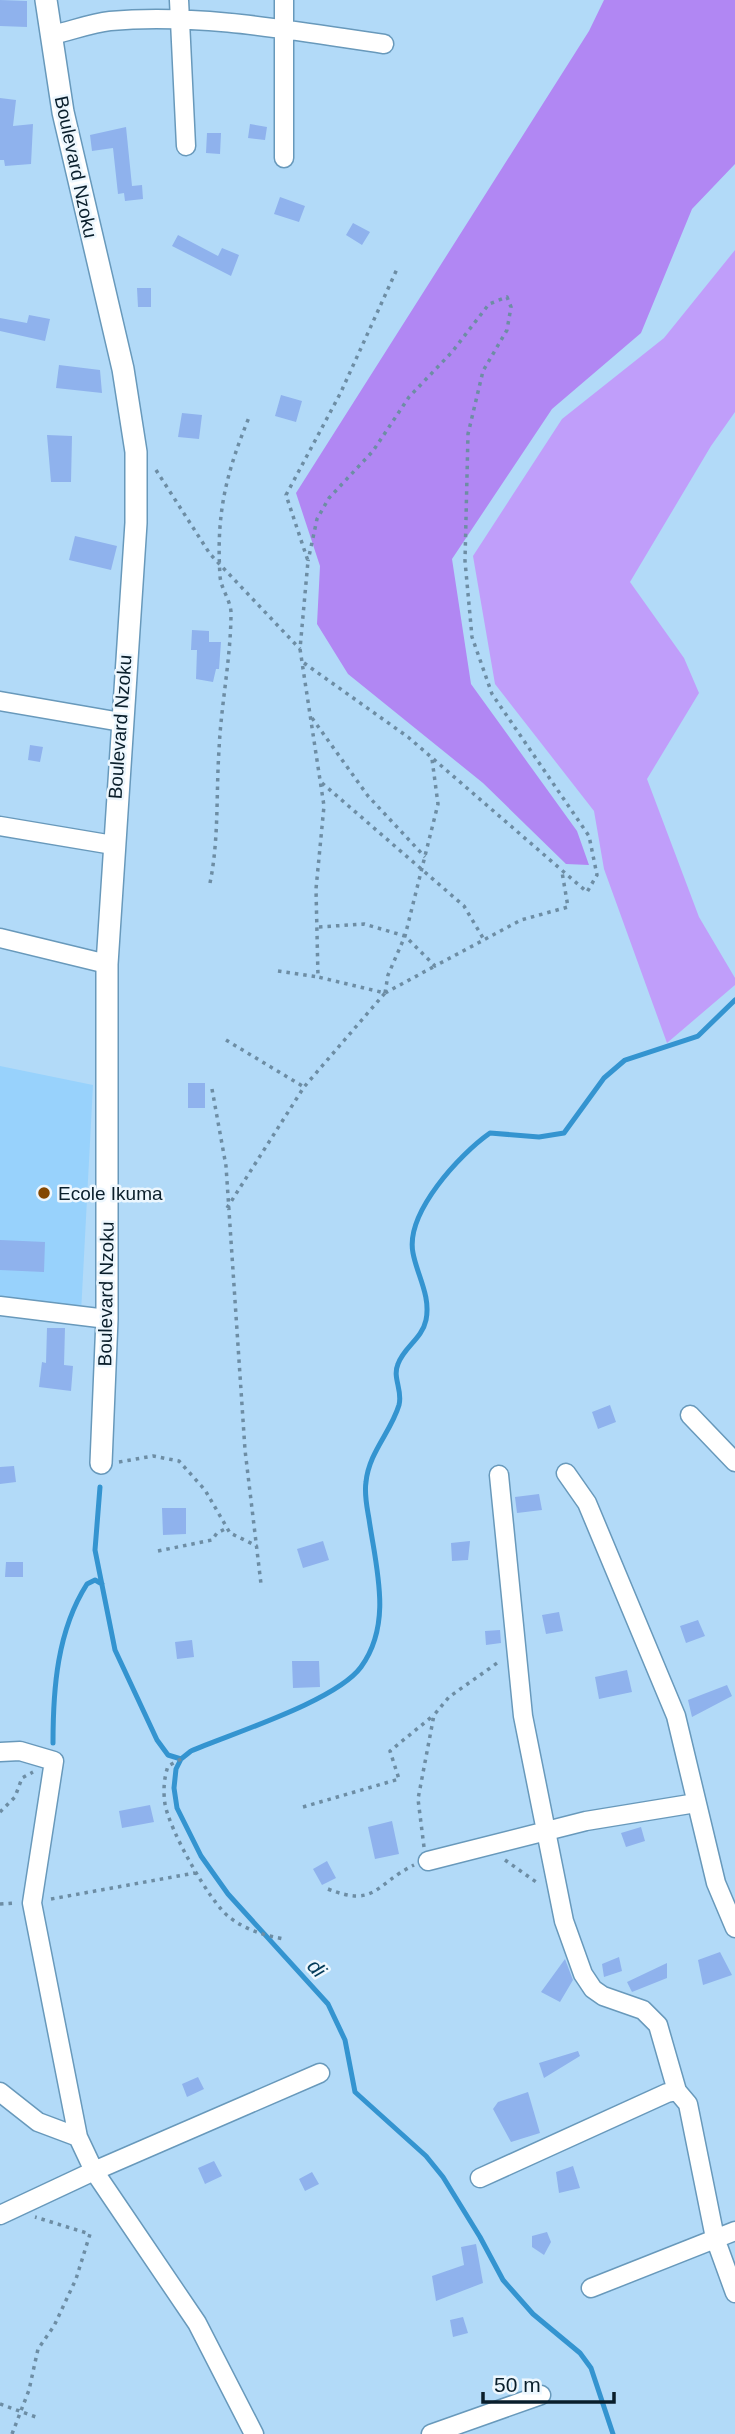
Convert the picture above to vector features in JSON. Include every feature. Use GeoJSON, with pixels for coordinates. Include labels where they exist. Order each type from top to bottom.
{"type":"FeatureCollection","features":[{"type":"Feature","properties":{"kind":"street","name":"Boulevard Nzoku"},"geometry":{"type":"LineString","coordinates":[[46,0],[63,111],[123,369],[136,452],[136,523],[107,964],[107,1319],[101,1463]]}},
{"type":"Feature","properties":{"kind":"street"},"geometry":{"type":"LineString","coordinates":[[179,0],[186,146]]}},
{"type":"Feature","properties":{"kind":"street"},"geometry":{"type":"LineString","coordinates":[[284,0],[284,158]]}},
{"type":"Feature","properties":{"kind":"street"},"geometry":{"type":"LineString","coordinates":[[52,35],[108,21],[180,21],[282,30],[384,44]]}},
{"type":"Feature","properties":{"kind":"street"},"geometry":{"type":"LineString","coordinates":[[0,701],[121,722]]}},
{"type":"Feature","properties":{"kind":"street"},"geometry":{"type":"LineString","coordinates":[[0,826],[113,845]]}},
{"type":"Feature","properties":{"kind":"street"},"geometry":{"type":"LineString","coordinates":[[0,938],[107,964]]}},
{"type":"Feature","properties":{"kind":"street"},"geometry":{"type":"LineString","coordinates":[[0,1307],[107,1319]]}},
{"type":"Feature","properties":{"kind":"street"},"geometry":{"type":"LineString","coordinates":[[690,1415],[735,1462]]}},
{"type":"Feature","properties":{"kind":"street"},"geometry":{"type":"LineString","coordinates":[[566,1473],[587,1503],[676,1716],[716,1883],[735,1928]]}},
{"type":"Feature","properties":{"kind":"street"},"geometry":{"type":"LineString","coordinates":[[499,1475],[523,1716],[534,1760],[561,1909],[583,1975],[593,1989],[603,1996],[643,2010],[658,2025],[677,2091],[688,2104],[715,2238],[735,2293]]}},
{"type":"Feature","properties":{"kind":"street"},"geometry":{"type":"LineString","coordinates":[[0,1752],[20,1751],[54,1761],[32,1903],[78,2137],[94,2171],[197,2323],[254,2434]]}},
{"type":"Feature","properties":{"kind":"street"},"geometry":{"type":"LineString","coordinates":[[428,1861],[635,1811],[696,1803]]}},
{"type":"Feature","properties":{"kind":"street"},"geometry":{"type":"LineString","coordinates":[[6,2212],[320,2073]]}},
{"type":"Feature","properties":{"kind":"street"},"geometry":{"type":"LineString","coordinates":[[480,2178],[667,2093],[677,2091]]}},
{"type":"Feature","properties":{"kind":"street"},"geometry":{"type":"LineString","coordinates":[[0,2092],[38,2122],[78,2137]]}},
{"type":"Feature","properties":{"kind":"street"},"geometry":{"type":"LineString","coordinates":[[591,2288],[735,2231]]}},
{"type":"Feature","properties":{"kind":"street"},"geometry":{"type":"LineString","coordinates":[[431,2434],[541,2395]]}},
{"type":"Feature","properties":{"kind":"path"},"geometry":{"type":"LineString","coordinates":[[307,561],[286,495],[341,391],[397,269]]}},
{"type":"Feature","properties":{"kind":"path"},"geometry":{"type":"LineString","coordinates":[[304,663],[432,757],[587,892],[597,875],[589,836],[492,694],[472,637],[466,561],[468,434],[483,371],[507,330],[511,307],[507,297],[489,304],[452,352],[409,397],[373,452],[329,498],[317,519],[307,561],[300,649],[324,806],[316,889],[319,927],[318,977]]}},
{"type":"Feature","properties":{"kind":"path"},"geometry":{"type":"LineString","coordinates":[[210,883],[217,847],[218,752],[230,653],[231,607],[220,581],[220,513],[229,465],[250,415]]}},
{"type":"Feature","properties":{"kind":"path"},"geometry":{"type":"LineString","coordinates":[[136,452],[161,474],[185,516],[219,563],[300,649]]}},
{"type":"Feature","properties":{"kind":"path"},"geometry":{"type":"LineString","coordinates":[[311,716],[368,796],[425,857]]}},
{"type":"Feature","properties":{"kind":"path"},"geometry":{"type":"LineString","coordinates":[[385,993],[388,975],[405,936],[438,804],[432,757]]}},
{"type":"Feature","properties":{"kind":"path"},"geometry":{"type":"LineString","coordinates":[[322,783],[464,906],[483,938]]}},
{"type":"Feature","properties":{"kind":"path"},"geometry":{"type":"LineString","coordinates":[[228,1208],[304,1087],[385,993],[521,919],[568,907],[562,872]]}},
{"type":"Feature","properties":{"kind":"path"},"geometry":{"type":"LineString","coordinates":[[319,927],[364,924],[405,936],[435,966]]}},
{"type":"Feature","properties":{"kind":"path"},"geometry":{"type":"LineString","coordinates":[[278,971],[318,977],[385,993]]}},
{"type":"Feature","properties":{"kind":"path"},"geometry":{"type":"LineString","coordinates":[[226,1040],[304,1087]]}},
{"type":"Feature","properties":{"kind":"path"},"geometry":{"type":"LineString","coordinates":[[212,1089],[226,1166],[245,1450],[261,1584]]}},
{"type":"Feature","properties":{"kind":"path"},"geometry":{"type":"LineString","coordinates":[[101,1463],[153,1456],[179,1461],[205,1490],[230,1533],[257,1546]]}},
{"type":"Feature","properties":{"kind":"path"},"geometry":{"type":"LineString","coordinates":[[158,1551],[212,1540],[217,1532],[227,1528]]}},
{"type":"Feature","properties":{"kind":"path"},"geometry":{"type":"LineString","coordinates":[[303,1807],[399,1779],[390,1751],[434,1714],[449,1697],[516,1651]]}},
{"type":"Feature","properties":{"kind":"path"},"geometry":{"type":"LineString","coordinates":[[328,1889],[346,1896],[364,1898],[411,1867],[428,1861],[419,1821],[418,1799],[434,1714]]}},
{"type":"Feature","properties":{"kind":"path"},"geometry":{"type":"LineString","coordinates":[[181,1759],[168,1766],[164,1777],[165,1805],[196,1873],[227,1915],[256,1934],[284,1939]]}},
{"type":"Feature","properties":{"kind":"path"},"geometry":{"type":"LineString","coordinates":[[0,1812],[15,1797],[22,1777],[54,1761]]}},
{"type":"Feature","properties":{"kind":"path"},"geometry":{"type":"LineString","coordinates":[[484,1847],[546,1890],[561,1909]]}},
{"type":"Feature","properties":{"kind":"path"},"geometry":{"type":"LineString","coordinates":[[0,1904],[32,1903],[196,1873]]}},
{"type":"Feature","properties":{"kind":"path"},"geometry":{"type":"LineString","coordinates":[[6,2212],[90,2234],[76,2279],[54,2326],[38,2348],[29,2390],[12,2434]]}},
{"type":"Feature","properties":{"kind":"path"},"geometry":{"type":"LineString","coordinates":[[0,2404],[36,2417]]}},
{"type":"Feature","properties":{"kind":"shaded area"},"geometry":{"type":"Polygon","coordinates":[[[604,0],[735,0],[735,164],[692,209],[641,333],[552,409],[452,559],[471,684],[577,831],[589,865],[566,864],[483,783],[348,674],[317,624],[320,566],[296,493],[589,31],[604,0]]]}},
{"type":"Feature","properties":{"kind":"shaded area"},"geometry":{"type":"Polygon","coordinates":[[[735,250],[735,412],[711,446],[630,582],[684,658],[699,693],[647,779],[699,917],[735,978],[735,985],[667,1043],[604,869],[594,811],[495,684],[473,556],[562,419],[664,338],[735,250]]]}},
{"type":"Feature","properties":{"kind":"shaded area","name":"Ecole Ikuma"},"geometry":{"type":"Polygon","coordinates":[[[0,1066],[93,1085],[81,1313],[0,1302],[0,1066]]]}},
{"type":"Feature","properties":{"kind":"building"},"geometry":{"type":"Polygon","coordinates":[[[0,0],[27,1],[27,27],[0,26],[0,0]]]}},
{"type":"Feature","properties":{"kind":"building"},"geometry":{"type":"Polygon","coordinates":[[[0,98],[16,100],[13,126],[33,124],[31,164],[5,166],[4,160],[0,160],[0,98]]]}},
{"type":"Feature","properties":{"kind":"building"},"geometry":{"type":"Polygon","coordinates":[[[250,124],[267,127],[265,140],[248,138],[250,124]]]}},
{"type":"Feature","properties":{"kind":"building"},"geometry":{"type":"Polygon","coordinates":[[[126,127],[132,186],[142,185],[143,199],[125,201],[124,193],[118,194],[113,148],[92,151],[90,135],[126,127]]]}},
{"type":"Feature","properties":{"kind":"building"},"geometry":{"type":"Polygon","coordinates":[[[207,133],[221,133],[220,154],[206,153],[207,133]]]}},
{"type":"Feature","properties":{"kind":"building"},"geometry":{"type":"Polygon","coordinates":[[[280,197],[305,206],[299,222],[274,214],[280,197]]]}},
{"type":"Feature","properties":{"kind":"building"},"geometry":{"type":"Polygon","coordinates":[[[353,223],[370,232],[362,245],[346,235],[353,223]]]}},
{"type":"Feature","properties":{"kind":"building"},"geometry":{"type":"Polygon","coordinates":[[[178,235],[218,256],[222,248],[239,255],[231,276],[172,246],[178,235]]]}},
{"type":"Feature","properties":{"kind":"building"},"geometry":{"type":"Polygon","coordinates":[[[137,288],[151,288],[151,307],[138,307],[137,288]]]}},
{"type":"Feature","properties":{"kind":"building"},"geometry":{"type":"Polygon","coordinates":[[[29,315],[50,319],[45,341],[0,331],[0,318],[27,323],[29,315]]]}},
{"type":"Feature","properties":{"kind":"building"},"geometry":{"type":"Polygon","coordinates":[[[59,365],[100,370],[102,393],[56,388],[59,365]]]}},
{"type":"Feature","properties":{"kind":"building"},"geometry":{"type":"Polygon","coordinates":[[[281,395],[302,401],[296,422],[275,416],[281,395]]]}},
{"type":"Feature","properties":{"kind":"building"},"geometry":{"type":"Polygon","coordinates":[[[182,413],[202,415],[199,439],[178,437],[182,413]]]}},
{"type":"Feature","properties":{"kind":"building"},"geometry":{"type":"Polygon","coordinates":[[[47,435],[72,436],[71,482],[51,482],[47,435]]]}},
{"type":"Feature","properties":{"kind":"building"},"geometry":{"type":"Polygon","coordinates":[[[75,536],[117,546],[111,570],[69,560],[75,536]]]}},
{"type":"Feature","properties":{"kind":"building"},"geometry":{"type":"Polygon","coordinates":[[[192,630],[209,631],[209,642],[221,642],[219,669],[216,669],[213,682],[196,679],[197,650],[191,650],[192,630]]]}},
{"type":"Feature","properties":{"kind":"building"},"geometry":{"type":"Polygon","coordinates":[[[30,745],[43,747],[40,762],[28,760],[30,745]]]}},
{"type":"Feature","properties":{"kind":"building"},"geometry":{"type":"Polygon","coordinates":[[[188,1083],[205,1083],[205,1108],[188,1108],[188,1083]]]}},
{"type":"Feature","properties":{"kind":"building"},"geometry":{"type":"Polygon","coordinates":[[[0,1240],[45,1242],[44,1272],[0,1270],[0,1240]]]}},
{"type":"Feature","properties":{"kind":"building"},"geometry":{"type":"Polygon","coordinates":[[[47,1328],[65,1328],[64,1365],[73,1366],[71,1391],[39,1387],[42,1362],[46,1363],[47,1328]]]}},
{"type":"Feature","properties":{"kind":"building"},"geometry":{"type":"Polygon","coordinates":[[[610,1405],[616,1422],[598,1429],[592,1412],[610,1405]]]}},
{"type":"Feature","properties":{"kind":"building"},"geometry":{"type":"Polygon","coordinates":[[[14,1466],[16,1482],[0,1484],[0,1467],[14,1466]]]}},
{"type":"Feature","properties":{"kind":"building"},"geometry":{"type":"Polygon","coordinates":[[[539,1494],[542,1510],[517,1513],[515,1497],[539,1494]]]}},
{"type":"Feature","properties":{"kind":"building"},"geometry":{"type":"Polygon","coordinates":[[[162,1508],[186,1508],[186,1534],[163,1535],[162,1508]]]}},
{"type":"Feature","properties":{"kind":"building"},"geometry":{"type":"Polygon","coordinates":[[[323,1541],[329,1560],[303,1568],[297,1549],[323,1541]]]}},
{"type":"Feature","properties":{"kind":"building"},"geometry":{"type":"Polygon","coordinates":[[[470,1541],[468,1560],[452,1561],[451,1543],[470,1541]]]}},
{"type":"Feature","properties":{"kind":"building"},"geometry":{"type":"Polygon","coordinates":[[[6,1562],[23,1562],[23,1577],[5,1577],[6,1562]]]}},
{"type":"Feature","properties":{"kind":"building"},"geometry":{"type":"Polygon","coordinates":[[[559,1612],[563,1631],[546,1634],[542,1615],[559,1612]]]}},
{"type":"Feature","properties":{"kind":"building"},"geometry":{"type":"Polygon","coordinates":[[[698,1620],[705,1636],[686,1643],[680,1626],[698,1620]]]}},
{"type":"Feature","properties":{"kind":"building"},"geometry":{"type":"Polygon","coordinates":[[[500,1630],[501,1643],[486,1645],[485,1631],[500,1630]]]}},
{"type":"Feature","properties":{"kind":"building"},"geometry":{"type":"Polygon","coordinates":[[[192,1640],[194,1657],[177,1659],[175,1642],[192,1640]]]}},
{"type":"Feature","properties":{"kind":"building"},"geometry":{"type":"Polygon","coordinates":[[[292,1661],[319,1661],[320,1687],[293,1688],[292,1661]]]}},
{"type":"Feature","properties":{"kind":"building"},"geometry":{"type":"Polygon","coordinates":[[[627,1670],[632,1692],[599,1699],[595,1677],[627,1670]]]}},
{"type":"Feature","properties":{"kind":"building"},"geometry":{"type":"Polygon","coordinates":[[[727,1685],[732,1696],[692,1717],[688,1700],[727,1685]]]}},
{"type":"Feature","properties":{"kind":"building"},"geometry":{"type":"Polygon","coordinates":[[[150,1805],[154,1822],[122,1828],[119,1811],[150,1805]]]}},
{"type":"Feature","properties":{"kind":"building"},"geometry":{"type":"Polygon","coordinates":[[[392,1821],[399,1854],[375,1859],[368,1827],[392,1821]]]}},
{"type":"Feature","properties":{"kind":"building"},"geometry":{"type":"Polygon","coordinates":[[[641,1827],[645,1841],[626,1847],[621,1833],[641,1827]]]}},
{"type":"Feature","properties":{"kind":"building"},"geometry":{"type":"Polygon","coordinates":[[[327,1861],[336,1878],[322,1885],[313,1869],[327,1861]]]}},
{"type":"Feature","properties":{"kind":"building"},"geometry":{"type":"Polygon","coordinates":[[[720,1952],[732,1975],[703,1985],[698,1960],[720,1952]]]}},
{"type":"Feature","properties":{"kind":"building"},"geometry":{"type":"Polygon","coordinates":[[[619,1957],[622,1971],[604,1977],[602,1964],[619,1957]]]}},
{"type":"Feature","properties":{"kind":"building"},"geometry":{"type":"Polygon","coordinates":[[[565,1959],[573,1980],[560,2002],[541,1992],[565,1959]]]}},
{"type":"Feature","properties":{"kind":"building"},"geometry":{"type":"Polygon","coordinates":[[[667,1963],[667,1978],[632,1992],[627,1982],[667,1963]]]}},
{"type":"Feature","properties":{"kind":"building"},"geometry":{"type":"Polygon","coordinates":[[[578,2051],[580,2056],[544,2078],[539,2063],[578,2051]]]}},
{"type":"Feature","properties":{"kind":"building"},"geometry":{"type":"Polygon","coordinates":[[[198,2077],[204,2089],[187,2097],[182,2084],[198,2077]]]}},
{"type":"Feature","properties":{"kind":"building"},"geometry":{"type":"Polygon","coordinates":[[[528,2092],[540,2133],[511,2142],[493,2109],[498,2102],[528,2092]]]}},
{"type":"Feature","properties":{"kind":"building"},"geometry":{"type":"Polygon","coordinates":[[[214,2161],[222,2176],[205,2184],[198,2168],[214,2161]]]}},
{"type":"Feature","properties":{"kind":"building"},"geometry":{"type":"Polygon","coordinates":[[[573,2166],[580,2188],[559,2193],[556,2172],[573,2166]]]}},
{"type":"Feature","properties":{"kind":"building"},"geometry":{"type":"Polygon","coordinates":[[[312,2172],[319,2184],[305,2191],[299,2179],[312,2172]]]}},
{"type":"Feature","properties":{"kind":"building"},"geometry":{"type":"Polygon","coordinates":[[[547,2232],[551,2242],[544,2255],[532,2247],[532,2236],[547,2232]]]}},
{"type":"Feature","properties":{"kind":"building"},"geometry":{"type":"Polygon","coordinates":[[[476,2244],[483,2283],[436,2301],[432,2276],[464,2265],[461,2247],[476,2244]]]}},
{"type":"Feature","properties":{"kind":"building"},"geometry":{"type":"Polygon","coordinates":[[[463,2317],[468,2333],[453,2337],[450,2320],[463,2317]]]}},
{"type":"Feature","properties":{"kind":"waterway"},"geometry":{"type":"LineString","coordinates":[[613,2434],[591,2368],[580,2353],[533,2314],[503,2280],[443,2177],[426,2156],[355,2092],[345,2040],[328,2004],[228,1894],[201,1856],[177,1808],[174,1788],[176,1769],[181,1759],[191,1751],[282,1715],[330,1692],[361,1667],[371,1650],[377,1632],[380,1595],[366,1500],[366,1482],[371,1461],[399,1405],[396,1369],[426,1320],[427,1302],[413,1253],[413,1237],[417,1220],[437,1186],[464,1155],[490,1133],[539,1137],[564,1133],[604,1078],[625,1060],[698,1036],[735,1000]]}},
{"type":"Feature","properties":{"kind":"waterway","name":"di"},"geometry":{"type":"LineString","coordinates":[[100,1487],[95,1550],[115,1650],[157,1740],[168,1755],[181,1759]]}},
{"type":"Feature","properties":{"kind":"waterway"},"geometry":{"type":"LineString","coordinates":[[53,1743],[56,1681],[69,1621],[87,1584],[95,1580],[102,1584]]}},
{"type":"Feature","properties":{"kind":"place","name":"Ecole Ikuma"},"geometry":{"type":"Point","coordinates":[44,1193]}}]}
